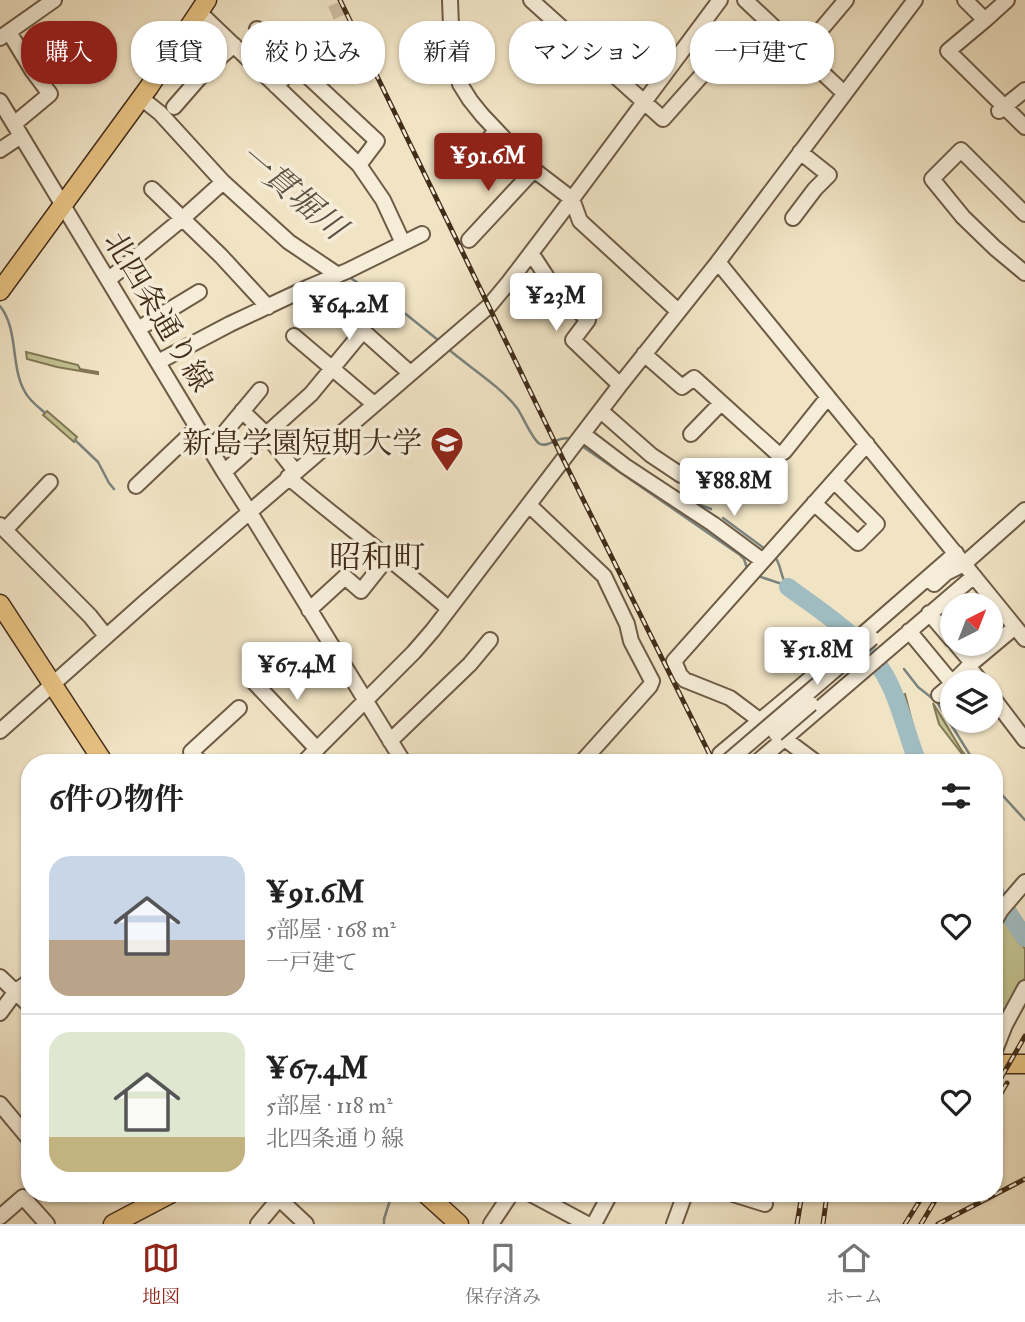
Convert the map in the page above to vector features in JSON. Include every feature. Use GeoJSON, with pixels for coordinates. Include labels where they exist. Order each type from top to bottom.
{"type":"FeatureCollection","features":[{"type":"Feature","properties":{"kind":"main road"},"geometry":{"type":"LineString","coordinates":[[0,292],[141,98],[203,6]]}},
{"type":"Feature","properties":{"kind":"main road"},"geometry":{"type":"LineString","coordinates":[[0,604],[98,754]]}},
{"type":"Feature","properties":{"kind":"main road"},"geometry":{"type":"LineString","coordinates":[[1003,1064],[1025,1063]]}},
{"type":"Feature","properties":{"kind":"main road"},"geometry":{"type":"LineString","coordinates":[[113,1224],[155,1202]]}},
{"type":"Feature","properties":{"kind":"main road"},"geometry":{"type":"LineString","coordinates":[[435,1202],[459,1224]]}},
{"type":"Feature","properties":{"kind":"street"},"geometry":{"type":"LineString","coordinates":[[0,150],[50,94],[5,35],[54,0]]}},
{"type":"Feature","properties":{"kind":"street"},"geometry":{"type":"LineString","coordinates":[[450,0],[452,53],[460,84],[470,100],[534,170],[572,200],[580,221],[678,312]]}},
{"type":"Feature","properties":{"kind":"street"},"geometry":{"type":"LineString","coordinates":[[531,0],[663,119],[695,84]]}},
{"type":"Feature","properties":{"kind":"street"},"geometry":{"type":"LineString","coordinates":[[0,731],[249,511],[489,306],[572,200],[720,0]]}},
{"type":"Feature","properties":{"kind":"street"},"geometry":{"type":"LineString","coordinates":[[745,0],[767,21]]}},
{"type":"Feature","properties":{"kind":"street"},"geometry":{"type":"LineString","coordinates":[[828,21],[846,0]]}},
{"type":"Feature","properties":{"kind":"street"},"geometry":{"type":"LineString","coordinates":[[312,754],[414,652],[449,609],[644,354],[718,262],[915,0]]}},
{"type":"Feature","properties":{"kind":"street"},"geometry":{"type":"LineString","coordinates":[[965,0],[985,20]]}},
{"type":"Feature","properties":{"kind":"street"},"geometry":{"type":"LineString","coordinates":[[1007,0],[948,51],[1001,110],[1025,127]]}},
{"type":"Feature","properties":{"kind":"street"},"geometry":{"type":"LineString","coordinates":[[203,6],[234,45],[359,165],[383,200],[403,243]]}},
{"type":"Feature","properties":{"kind":"street"},"geometry":{"type":"LineString","coordinates":[[174,107],[208,68],[234,45]]}},
{"type":"Feature","properties":{"kind":"street"},"geometry":{"type":"LineString","coordinates":[[834,83],[844,93]]}},
{"type":"Feature","properties":{"kind":"street"},"geometry":{"type":"LineString","coordinates":[[315,84],[377,141],[359,165]]}},
{"type":"Feature","properties":{"kind":"street"},"geometry":{"type":"LineString","coordinates":[[1001,110],[1025,90]]}},
{"type":"Feature","properties":{"kind":"street"},"geometry":{"type":"LineString","coordinates":[[141,98],[160,113],[223,182],[289,242],[342,273]]}},
{"type":"Feature","properties":{"kind":"street","name":"北四条通り線"},"geometry":{"type":"LineString","coordinates":[[1,104],[210,450],[398,754]]}},
{"type":"Feature","properties":{"kind":"street"},"geometry":{"type":"LineString","coordinates":[[450,163],[478,151],[496,131]]}},
{"type":"Feature","properties":{"kind":"street"},"geometry":{"type":"LineString","coordinates":[[1025,214],[961,150],[932,179],[963,217],[1025,273]]}},
{"type":"Feature","properties":{"kind":"street"},"geometry":{"type":"LineString","coordinates":[[793,218],[829,175],[800,152]]}},
{"type":"Feature","properties":{"kind":"street"},"geometry":{"type":"LineString","coordinates":[[469,240],[534,170]]}},
{"type":"Feature","properties":{"kind":"street"},"geometry":{"type":"LineString","coordinates":[[108,280],[223,182]]}},
{"type":"Feature","properties":{"kind":"street"},"geometry":{"type":"LineString","coordinates":[[152,189],[221,256],[268,307]]}},
{"type":"Feature","properties":{"kind":"street"},"geometry":{"type":"LineString","coordinates":[[158,362],[230,324],[422,234]]}},
{"type":"Feature","properties":{"kind":"street"},"geometry":{"type":"LineString","coordinates":[[530,254],[554,288],[588,320],[573,340],[620,385]]}},
{"type":"Feature","properties":{"kind":"street"},"geometry":{"type":"LineString","coordinates":[[718,262],[1020,633],[964,670]]}},
{"type":"Feature","properties":{"kind":"street"},"geometry":{"type":"LineString","coordinates":[[309,287],[410,373]]}},
{"type":"Feature","properties":{"kind":"street"},"geometry":{"type":"LineString","coordinates":[[138,329],[199,292]]}},
{"type":"Feature","properties":{"kind":"street"},"geometry":{"type":"LineString","coordinates":[[224,472],[310,394],[363,331]]}},
{"type":"Feature","properties":{"kind":"street"},"geometry":{"type":"LineString","coordinates":[[294,337],[374,404]]}},
{"type":"Feature","properties":{"kind":"street"},"geometry":{"type":"LineString","coordinates":[[644,354],[682,387],[694,378],[778,454],[784,452],[828,397]]}},
{"type":"Feature","properties":{"kind":"street"},"geometry":{"type":"LineString","coordinates":[[210,450],[260,390]]}},
{"type":"Feature","properties":{"kind":"street"},"geometry":{"type":"LineString","coordinates":[[691,434],[721,403]]}},
{"type":"Feature","properties":{"kind":"street"},"geometry":{"type":"LineString","coordinates":[[242,411],[266,434],[292,474],[330,513],[388,556],[449,609]]}},
{"type":"Feature","properties":{"kind":"street"},"geometry":{"type":"LineString","coordinates":[[601,411],[652,455],[681,475]]}},
{"type":"Feature","properties":{"kind":"street"},"geometry":{"type":"LineString","coordinates":[[136,486],[197,428]]}},
{"type":"Feature","properties":{"kind":"street"},"geometry":{"type":"LineString","coordinates":[[579,440],[684,505],[763,561]]}},
{"type":"Feature","properties":{"kind":"street"},"geometry":{"type":"LineString","coordinates":[[805,754],[730,698],[685,680],[674,661],[867,444]]}},
{"type":"Feature","properties":{"kind":"street"},"geometry":{"type":"LineString","coordinates":[[50,482],[3,528],[90,616],[106,636]]}},
{"type":"Feature","properties":{"kind":"street"},"geometry":{"type":"LineString","coordinates":[[814,503],[858,543],[877,524],[835,482]]}},
{"type":"Feature","properties":{"kind":"street"},"geometry":{"type":"LineString","coordinates":[[529,505],[604,576],[627,624],[631,641],[652,681],[589,754]]}},
{"type":"Feature","properties":{"kind":"street"},"geometry":{"type":"LineString","coordinates":[[728,754],[760,721],[869,647],[909,631],[929,613],[964,564],[1025,510]]}},
{"type":"Feature","properties":{"kind":"street"},"geometry":{"type":"LineString","coordinates":[[309,610],[345,577],[360,591],[388,556]]}},
{"type":"Feature","properties":{"kind":"street"},"geometry":{"type":"LineString","coordinates":[[751,754],[946,573],[964,564]]}},
{"type":"Feature","properties":{"kind":"street"},"geometry":{"type":"LineString","coordinates":[[929,613],[940,626]]}},
{"type":"Feature","properties":{"kind":"street"},"geometry":{"type":"LineString","coordinates":[[909,631],[941,670]]}},
{"type":"Feature","properties":{"kind":"street"},"geometry":{"type":"LineString","coordinates":[[390,741],[470,664],[490,640]]}},
{"type":"Feature","properties":{"kind":"street"},"geometry":{"type":"LineString","coordinates":[[766,754],[785,738],[869,647]]}},
{"type":"Feature","properties":{"kind":"street"},"geometry":{"type":"LineString","coordinates":[[730,754],[869,647]]}},
{"type":"Feature","properties":{"kind":"street"},"geometry":{"type":"LineString","coordinates":[[964,656],[974,670]]}},
{"type":"Feature","properties":{"kind":"street"},"geometry":{"type":"LineString","coordinates":[[251,679],[317,749]]}},
{"type":"Feature","properties":{"kind":"street"},"geometry":{"type":"LineString","coordinates":[[194,754],[191,751],[215,725],[239,708]]}},
{"type":"Feature","properties":{"kind":"street"},"geometry":{"type":"LineString","coordinates":[[1003,711],[1025,740]]}},
{"type":"Feature","properties":{"kind":"street"},"geometry":{"type":"LineString","coordinates":[[1003,909],[1025,883]]}},
{"type":"Feature","properties":{"kind":"street"},"geometry":{"type":"LineString","coordinates":[[0,977],[21,997]]}},
{"type":"Feature","properties":{"kind":"street"},"geometry":{"type":"LineString","coordinates":[[0,1013],[21,988]]}},
{"type":"Feature","properties":{"kind":"street"},"geometry":{"type":"LineString","coordinates":[[1003,1016],[1025,988]]}},
{"type":"Feature","properties":{"kind":"street"},"geometry":{"type":"LineString","coordinates":[[0,1104],[21,1128]]}},
{"type":"Feature","properties":{"kind":"street"},"geometry":{"type":"LineString","coordinates":[[0,1217],[21,1200]]}},
{"type":"Feature","properties":{"kind":"street"},"geometry":{"type":"LineString","coordinates":[[27,1202],[47,1224]]}},
{"type":"Feature","properties":{"kind":"street"},"geometry":{"type":"LineString","coordinates":[[258,1224],[274,1202]]}},
{"type":"Feature","properties":{"kind":"street"},"geometry":{"type":"LineString","coordinates":[[286,1202],[306,1224]]}},
{"type":"Feature","properties":{"kind":"street"},"geometry":{"type":"LineString","coordinates":[[491,1224],[506,1202]]}},
{"type":"Feature","properties":{"kind":"street"},"geometry":{"type":"LineString","coordinates":[[546,1202],[587,1224]]}},
{"type":"Feature","properties":{"kind":"street"},"geometry":{"type":"LineString","coordinates":[[594,1224],[606,1202]]}},
{"type":"Feature","properties":{"kind":"street"},"geometry":{"type":"LineString","coordinates":[[674,1224],[682,1202]]}},
{"type":"Feature","properties":{"kind":"street"},"geometry":{"type":"LineString","coordinates":[[756,1202],[765,1205]]}},
{"type":"Feature","properties":{"kind":"green space"},"geometry":{"type":"Polygon","coordinates":[[[26,352],[78,365],[80,369],[98,374],[27,359],[26,352]]]}},
{"type":"Feature","properties":{"kind":"green space"},"geometry":{"type":"Polygon","coordinates":[[[47,411],[77,437],[74,442],[43,415],[47,411]]]}},
{"type":"Feature","properties":{"kind":"green space"},"geometry":{"type":"Polygon","coordinates":[[[905,694],[923,754],[918,754],[911,735],[902,695],[905,694]]]}},
{"type":"Feature","properties":{"kind":"green space"},"geometry":{"type":"Polygon","coordinates":[[[933,703],[940,715],[939,724],[933,703]]]}},
{"type":"Feature","properties":{"kind":"green space"},"geometry":{"type":"Polygon","coordinates":[[[946,733],[951,733],[964,754],[946,733]]]}},
{"type":"Feature","properties":{"kind":"green space"},"geometry":{"type":"Polygon","coordinates":[[[1003,917],[1025,949],[1025,978],[1008,1009],[1003,1010],[1003,917]]]}},
{"type":"Feature","properties":{"kind":"waterway","name":"一貫堀川"},"geometry":{"type":"LineString","coordinates":[[349,277],[407,315],[438,340]]}},
{"type":"Feature","properties":{"kind":"waterway"},"geometry":{"type":"LineString","coordinates":[[0,306],[10,326],[20,382],[29,398],[44,412]]}},
{"type":"Feature","properties":{"kind":"waterway","name":"一貫堀川"},"geometry":{"type":"LineString","coordinates":[[447,348],[510,400],[540,444],[571,439]]}},
{"type":"Feature","properties":{"kind":"waterway"},"geometry":{"type":"LineString","coordinates":[[594,432],[601,439]]}},
{"type":"Feature","properties":{"kind":"waterway"},"geometry":{"type":"LineString","coordinates":[[75,440],[98,462],[114,489]]}},
{"type":"Feature","properties":{"kind":"waterway","name":"一貫堀川"},"geometry":{"type":"LineString","coordinates":[[579,444],[740,555],[747,568]]}},
{"type":"Feature","properties":{"kind":"waterway"},"geometry":{"type":"LineString","coordinates":[[690,501],[711,509]]}},
{"type":"Feature","properties":{"kind":"waterway"},"geometry":{"type":"LineString","coordinates":[[723,518],[765,549]]}},
{"type":"Feature","properties":{"kind":"waterway"},"geometry":{"type":"LineString","coordinates":[[775,557],[788,587]]}},
{"type":"Feature","properties":{"kind":"waterway","name":"一貫堀川"},"geometry":{"type":"LineString","coordinates":[[758,576],[785,585]]}},
{"type":"Feature","properties":{"kind":"waterway","name":"一貫堀川"},"geometry":{"type":"LineString","coordinates":[[788,587],[832,619],[872,656],[891,687],[915,754]]}},
{"type":"Feature","properties":{"kind":"waterway"},"geometry":{"type":"LineString","coordinates":[[904,669],[918,687],[937,702],[969,754]]}},
{"type":"Feature","properties":{"kind":"waterway"},"geometry":{"type":"LineString","coordinates":[[1003,796],[1025,820]]}},
{"type":"Feature","properties":{"kind":"waterway","name":"一貫堀川"},"geometry":{"type":"LineString","coordinates":[[1003,905],[1025,938]]}},
{"type":"Feature","properties":{"kind":"waterway"},"geometry":{"type":"LineString","coordinates":[[384,1224],[389,1202]]}},
{"type":"Feature","properties":{"kind":"tunnel"},"geometry":{"type":"LineString","coordinates":[[331,13],[347,6]]}},
{"type":"Feature","properties":{"kind":"railway"},"geometry":{"type":"LineString","coordinates":[[340,0],[710,754]]}},
{"type":"Feature","properties":{"kind":"railway"},"geometry":{"type":"LineString","coordinates":[[1003,1074],[1025,1036]]}},
{"type":"Feature","properties":{"kind":"railway"},"geometry":{"type":"LineString","coordinates":[[1003,1090],[1007,1083]]}},
{"type":"Feature","properties":{"kind":"railway"},"geometry":{"type":"LineString","coordinates":[[1003,1190],[1025,1179]]}},
{"type":"Feature","properties":{"kind":"railway"},"geometry":{"type":"LineString","coordinates":[[797,1224],[801,1202]]}},
{"type":"Feature","properties":{"kind":"railway"},"geometry":{"type":"LineString","coordinates":[[823,1224],[826,1202]]}},
{"type":"Feature","properties":{"kind":"railway"},"geometry":{"type":"LineString","coordinates":[[905,1224],[919,1202]]}},
{"type":"Feature","properties":{"kind":"railway"},"geometry":{"type":"LineString","coordinates":[[921,1224],[934,1202]]}},
{"type":"Feature","properties":{"kind":"railway"},"geometry":{"type":"LineString","coordinates":[[938,1224],[981,1202]]}},
{"type":"Feature","properties":{"kind":"place","name":"新島学園短期大学"},"geometry":{"type":"Point","coordinates":[447,473]}},
{"type":"Feature","properties":{"kind":"district","name":"昭和町"},"geometry":{"type":"Point","coordinates":[377,558]}}]}
